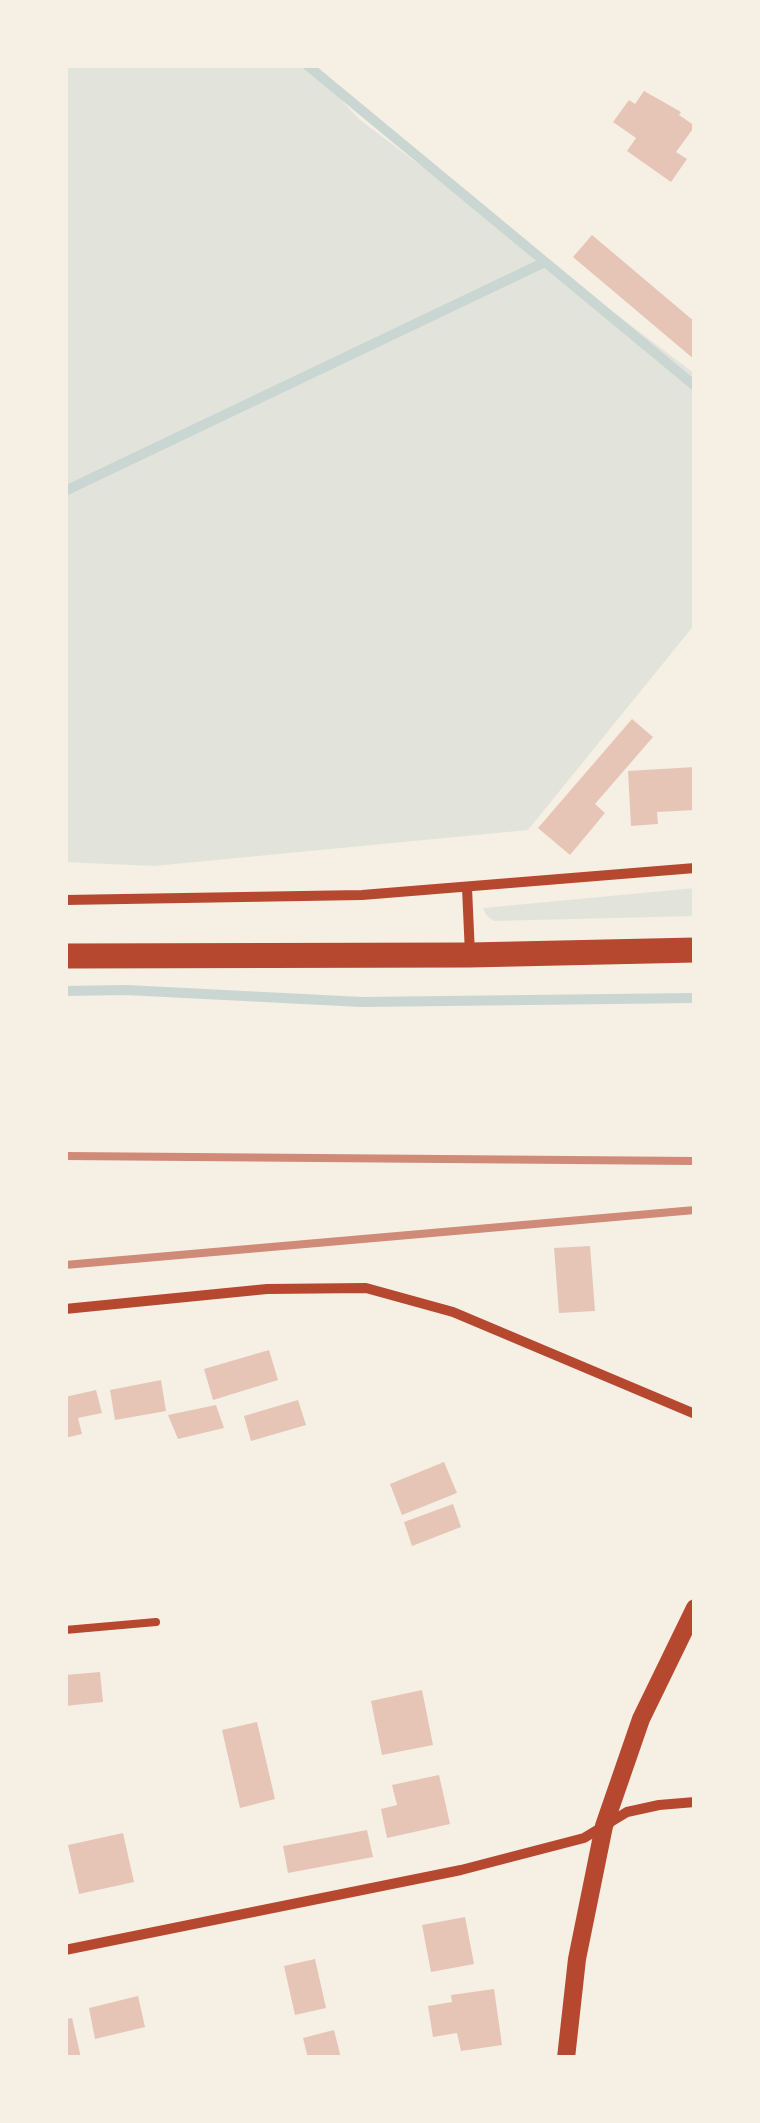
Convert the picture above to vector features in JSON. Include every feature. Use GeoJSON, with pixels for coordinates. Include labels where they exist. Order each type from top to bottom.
{"type":"FeatureCollection","features":[{"type":"Feature","properties":{"kind":"main road"},"geometry":{"type":"LineString","coordinates":[[65,956],[695,950]]}},
{"type":"Feature","properties":{"kind":"street"},"geometry":{"type":"LineString","coordinates":[[65,900],[362,895],[695,868]]}},
{"type":"Feature","properties":{"kind":"street"},"geometry":{"type":"LineString","coordinates":[[467,888],[470,955]]}},
{"type":"Feature","properties":{"kind":"street"},"geometry":{"type":"LineString","coordinates":[[65,1309],[267,1288],[366,1288],[453,1312],[695,1414]]}},
{"type":"Feature","properties":{"kind":"street"},"geometry":{"type":"LineString","coordinates":[[566,2058],[575,1974],[604,1826],[640,1719],[695,1608]]}},
{"type":"Feature","properties":{"kind":"street"},"geometry":{"type":"LineString","coordinates":[[65,1950],[554,1848],[584,1838],[628,1812],[695,1802]]}},
{"type":"Feature","properties":{"kind":"lane"},"geometry":{"type":"LineString","coordinates":[[65,1630],[156,1622]]}},
{"type":"Feature","properties":{"kind":"shaded area"},"geometry":{"type":"Polygon","coordinates":[[[65,65],[309,65],[359,119],[695,374],[695,624],[528,830],[154,866],[65,862],[65,65]]]}},
{"type":"Feature","properties":{"kind":"shaded area"},"geometry":{"type":"Polygon","coordinates":[[[695,888],[695,916],[494,921],[483,908],[695,888]]]}},
{"type":"Feature","properties":{"kind":"building"},"geometry":{"type":"Polygon","coordinates":[[[644,91],[681,112],[679,115],[695,126],[676,152],[687,159],[671,182],[627,151],[636,138],[613,122],[629,100],[635,104],[644,91]]]}},
{"type":"Feature","properties":{"kind":"building"},"geometry":{"type":"Polygon","coordinates":[[[592,235],[695,322],[695,360],[573,257],[592,235]]]}},
{"type":"Feature","properties":{"kind":"building"},"geometry":{"type":"Polygon","coordinates":[[[632,719],[653,737],[595,804],[605,813],[570,855],[538,828],[632,719]]]}},
{"type":"Feature","properties":{"kind":"building"},"geometry":{"type":"Polygon","coordinates":[[[695,767],[695,810],[657,812],[658,824],[631,826],[628,771],[695,767]]]}},
{"type":"Feature","properties":{"kind":"building"},"geometry":{"type":"Polygon","coordinates":[[[590,1246],[595,1311],[559,1313],[554,1248],[590,1246]]]}},
{"type":"Feature","properties":{"kind":"building"},"geometry":{"type":"Polygon","coordinates":[[[269,1350],[278,1380],[213,1400],[204,1369],[269,1350]]]}},
{"type":"Feature","properties":{"kind":"building"},"geometry":{"type":"Polygon","coordinates":[[[161,1380],[166,1411],[115,1420],[110,1390],[161,1380]]]}},
{"type":"Feature","properties":{"kind":"building"},"geometry":{"type":"Polygon","coordinates":[[[96,1390],[102,1413],[78,1418],[82,1434],[65,1438],[65,1397],[96,1390]]]}},
{"type":"Feature","properties":{"kind":"building"},"geometry":{"type":"Polygon","coordinates":[[[298,1400],[306,1425],[251,1441],[244,1416],[298,1400]]]}},
{"type":"Feature","properties":{"kind":"building"},"geometry":{"type":"Polygon","coordinates":[[[216,1405],[224,1428],[178,1439],[168,1415],[216,1405]]]}},
{"type":"Feature","properties":{"kind":"building"},"geometry":{"type":"Polygon","coordinates":[[[444,1462],[457,1493],[402,1515],[390,1484],[444,1462]]]}},
{"type":"Feature","properties":{"kind":"building"},"geometry":{"type":"Polygon","coordinates":[[[453,1504],[461,1527],[412,1546],[404,1522],[453,1504]]]}},
{"type":"Feature","properties":{"kind":"building"},"geometry":{"type":"Polygon","coordinates":[[[100,1672],[103,1702],[65,1706],[65,1675],[100,1672]]]}},
{"type":"Feature","properties":{"kind":"building"},"geometry":{"type":"Polygon","coordinates":[[[422,1690],[433,1745],[382,1755],[371,1701],[422,1690]]]}},
{"type":"Feature","properties":{"kind":"building"},"geometry":{"type":"Polygon","coordinates":[[[257,1722],[275,1799],[240,1808],[222,1730],[257,1722]]]}},
{"type":"Feature","properties":{"kind":"building"},"geometry":{"type":"Polygon","coordinates":[[[439,1775],[450,1824],[387,1838],[381,1809],[397,1805],[392,1785],[439,1775]]]}},
{"type":"Feature","properties":{"kind":"building"},"geometry":{"type":"Polygon","coordinates":[[[367,1830],[373,1857],[288,1873],[283,1846],[367,1830]]]}},
{"type":"Feature","properties":{"kind":"building"},"geometry":{"type":"Polygon","coordinates":[[[123,1833],[134,1882],[79,1894],[68,1845],[123,1833]]]}},
{"type":"Feature","properties":{"kind":"building"},"geometry":{"type":"Polygon","coordinates":[[[465,1917],[474,1964],[431,1972],[422,1925],[465,1917]]]}},
{"type":"Feature","properties":{"kind":"building"},"geometry":{"type":"Polygon","coordinates":[[[315,1959],[326,2008],[295,2015],[284,1966],[315,1959]]]}},
{"type":"Feature","properties":{"kind":"building"},"geometry":{"type":"Polygon","coordinates":[[[494,1989],[502,2045],[461,2051],[457,2033],[433,2037],[428,2006],[452,2002],[451,1995],[494,1989]]]}},
{"type":"Feature","properties":{"kind":"building"},"geometry":{"type":"Polygon","coordinates":[[[138,1996],[145,2027],[95,2039],[89,2008],[138,1996]]]}},
{"type":"Feature","properties":{"kind":"building"},"geometry":{"type":"Polygon","coordinates":[[[72,2018],[81,2058],[65,2058],[65,2019],[72,2018]]]}},
{"type":"Feature","properties":{"kind":"building"},"geometry":{"type":"Polygon","coordinates":[[[334,2030],[341,2058],[308,2058],[303,2038],[334,2030]]]}},
{"type":"Feature","properties":{"kind":"waterway"},"geometry":{"type":"LineString","coordinates":[[307,65],[695,386]]}},
{"type":"Feature","properties":{"kind":"waterway"},"geometry":{"type":"LineString","coordinates":[[65,491],[545,262]]}},
{"type":"Feature","properties":{"kind":"waterway"},"geometry":{"type":"LineString","coordinates":[[65,991],[126,990],[362,1002],[695,998]]}},
{"type":"Feature","properties":{"kind":"railway"},"geometry":{"type":"LineString","coordinates":[[65,1156],[695,1161]]}},
{"type":"Feature","properties":{"kind":"railway"},"geometry":{"type":"LineString","coordinates":[[65,1265],[695,1210]]}}]}
